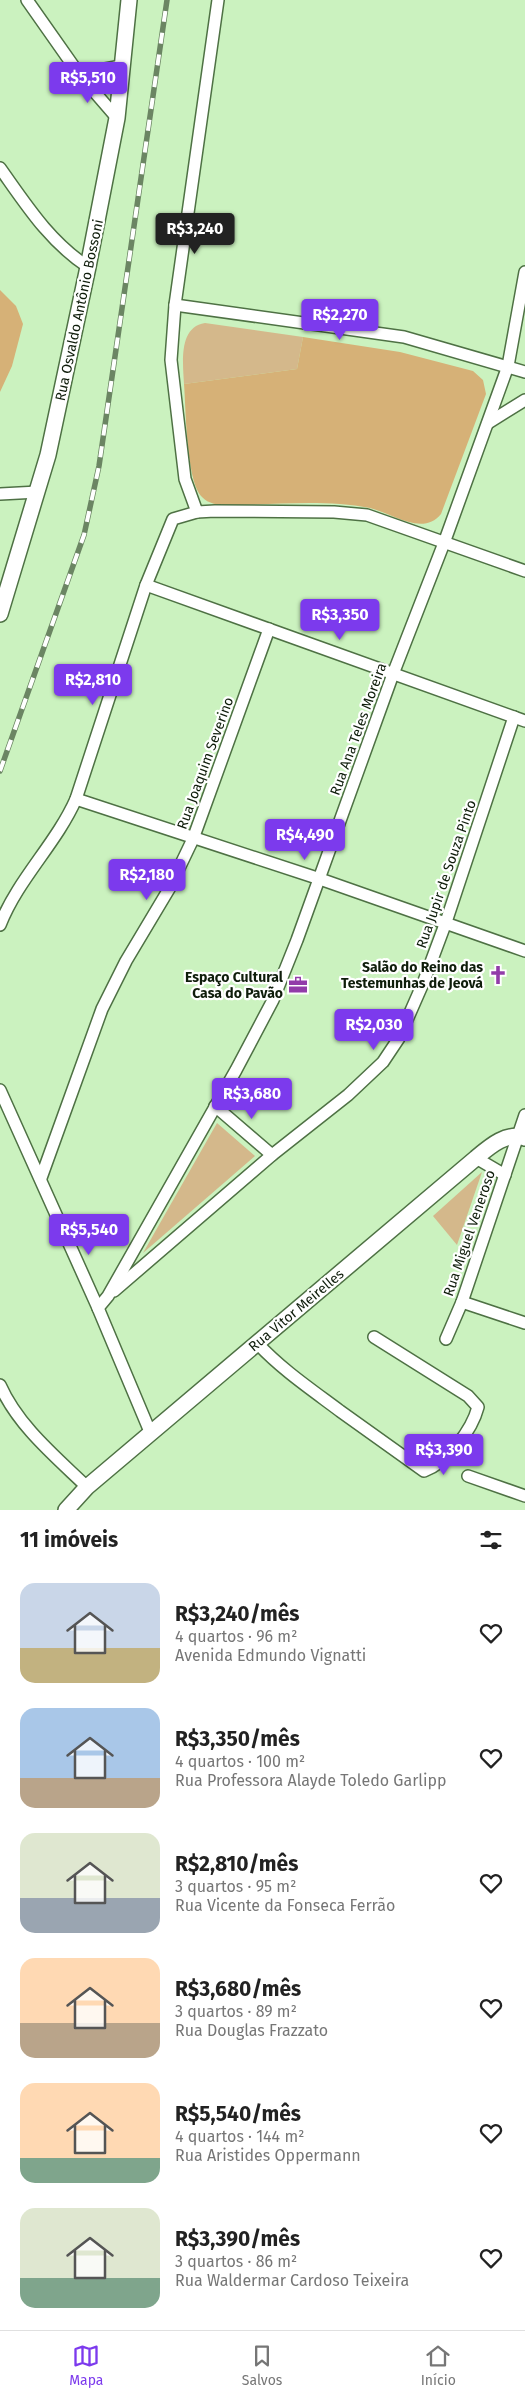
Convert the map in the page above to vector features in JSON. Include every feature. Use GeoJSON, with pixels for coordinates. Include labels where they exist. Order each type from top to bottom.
{"type":"FeatureCollection","features":[{"type":"Feature","properties":{"kind":"street"},"geometry":{"type":"LineString","coordinates":[[26,0],[79,74],[116,118]]}},
{"type":"Feature","properties":{"kind":"street","name":"Rua Osvaldo Antônio Bossoni"},"geometry":{"type":"LineString","coordinates":[[1,611],[48,455],[88,267],[116,118],[129,0]]}},
{"type":"Feature","properties":{"kind":"street"},"geometry":{"type":"LineString","coordinates":[[197,512],[185,479],[171,360],[175,305],[218,0]]}},
{"type":"Feature","properties":{"kind":"street"},"geometry":{"type":"LineString","coordinates":[[79,74],[121,66]]}},
{"type":"Feature","properties":{"kind":"street"},"geometry":{"type":"LineString","coordinates":[[0,168],[51,238],[66,253],[88,267]]}},
{"type":"Feature","properties":{"kind":"street","name":"Rua Ana Teles Moreira"},"geometry":{"type":"LineString","coordinates":[[98,1308],[108,1296],[273,1000],[320,880],[393,674],[444,543],[508,366],[525,272]]}},
{"type":"Feature","properties":{"kind":"street"},"geometry":{"type":"LineString","coordinates":[[175,305],[404,337],[525,372]]}},
{"type":"Feature","properties":{"kind":"street"},"geometry":{"type":"LineString","coordinates":[[488,423],[525,400]]}},
{"type":"Feature","properties":{"kind":"street"},"geometry":{"type":"LineString","coordinates":[[0,494],[38,492]]}},
{"type":"Feature","properties":{"kind":"street"},"geometry":{"type":"LineString","coordinates":[[0,925],[15,894],[60,831],[76,799],[146,585],[173,519],[197,512],[334,512],[367,515],[525,571]]}},
{"type":"Feature","properties":{"kind":"street"},"geometry":{"type":"LineString","coordinates":[[146,585],[520,719]]}},
{"type":"Feature","properties":{"kind":"street","name":"Rua Joaquim Severino"},"geometry":{"type":"LineString","coordinates":[[41,1178],[102,1008],[126,961],[169,889],[193,839],[269,629]]}},
{"type":"Feature","properties":{"kind":"street","name":"Rua Jupir de Souza Pinto"},"geometry":{"type":"LineString","coordinates":[[108,1296],[272,1155],[348,1095],[383,1062],[399,1038],[446,922],[520,719]]}},
{"type":"Feature","properties":{"kind":"street"},"geometry":{"type":"LineString","coordinates":[[76,799],[446,922],[525,951]]}},
{"type":"Feature","properties":{"kind":"street"},"geometry":{"type":"LineString","coordinates":[[0,1090],[41,1178],[151,1434]]}},
{"type":"Feature","properties":{"kind":"street"},"geometry":{"type":"LineString","coordinates":[[215,1106],[272,1155]]}},
{"type":"Feature","properties":{"kind":"street"},"geometry":{"type":"LineString","coordinates":[[521,1137],[525,1115]]}},
{"type":"Feature","properties":{"kind":"street","name":"Rua Vitor Meirelles"},"geometry":{"type":"LineString","coordinates":[[66,1510],[88,1487],[476,1158],[496,1142],[521,1137]]}},
{"type":"Feature","properties":{"kind":"street","name":"Rua Miguel Veneroso"},"geometry":{"type":"LineString","coordinates":[[446,1339],[462,1302],[505,1175],[521,1137]]}},
{"type":"Feature","properties":{"kind":"street"},"geometry":{"type":"LineString","coordinates":[[476,1158],[505,1175]]}},
{"type":"Feature","properties":{"kind":"street"},"geometry":{"type":"LineString","coordinates":[[462,1302],[525,1323]]}},
{"type":"Feature","properties":{"kind":"street"},"geometry":{"type":"LineString","coordinates":[[257,1343],[267,1354],[319,1395],[406,1458],[424,1470],[434,1467],[448,1457],[475,1420],[478,1407],[468,1396],[374,1337]]}},
{"type":"Feature","properties":{"kind":"street"},"geometry":{"type":"LineString","coordinates":[[0,1385],[15,1412],[38,1440],[88,1487]]}},
{"type":"Feature","properties":{"kind":"street"},"geometry":{"type":"LineString","coordinates":[[468,1476],[525,1496]]}},
{"type":"Feature","properties":{"kind":"shaded area"},"geometry":{"type":"Polygon","coordinates":[[[0,290],[16,306],[23,324],[12,366],[0,392],[0,290]]]}},
{"type":"Feature","properties":{"kind":"shaded area"},"geometry":{"type":"Polygon","coordinates":[[[205,323],[303,337],[297,369],[184,384],[183,357],[186,339],[190,331],[196,326],[205,323]]]}},
{"type":"Feature","properties":{"kind":"shaded area"},"geometry":{"type":"Polygon","coordinates":[[[303,337],[400,352],[473,371],[483,380],[486,394],[441,514],[434,521],[416,524],[370,508],[353,505],[317,503],[224,505],[210,503],[202,497],[197,489],[190,461],[184,384],[297,369],[303,337]]]}},
{"type":"Feature","properties":{"kind":"shaded area"},"geometry":{"type":"Polygon","coordinates":[[[217,1123],[255,1156],[143,1253],[217,1123]]]}},
{"type":"Feature","properties":{"kind":"shaded area"},"geometry":{"type":"Polygon","coordinates":[[[482,1172],[457,1245],[433,1216],[482,1172]]]}},
{"type":"Feature","properties":{"kind":"railway"},"geometry":{"type":"LineString","coordinates":[[0,771],[84,535],[99,466],[167,0]]}},
{"type":"Feature","properties":{"kind":"place","name":"Salão do Reino das Testemunhas de Jeová"},"geometry":{"type":"Point","coordinates":[498,975]}},
{"type":"Feature","properties":{"kind":"place","name":"Espaço Cultural Casa do Pavão"},"geometry":{"type":"Point","coordinates":[298,985]}}]}
